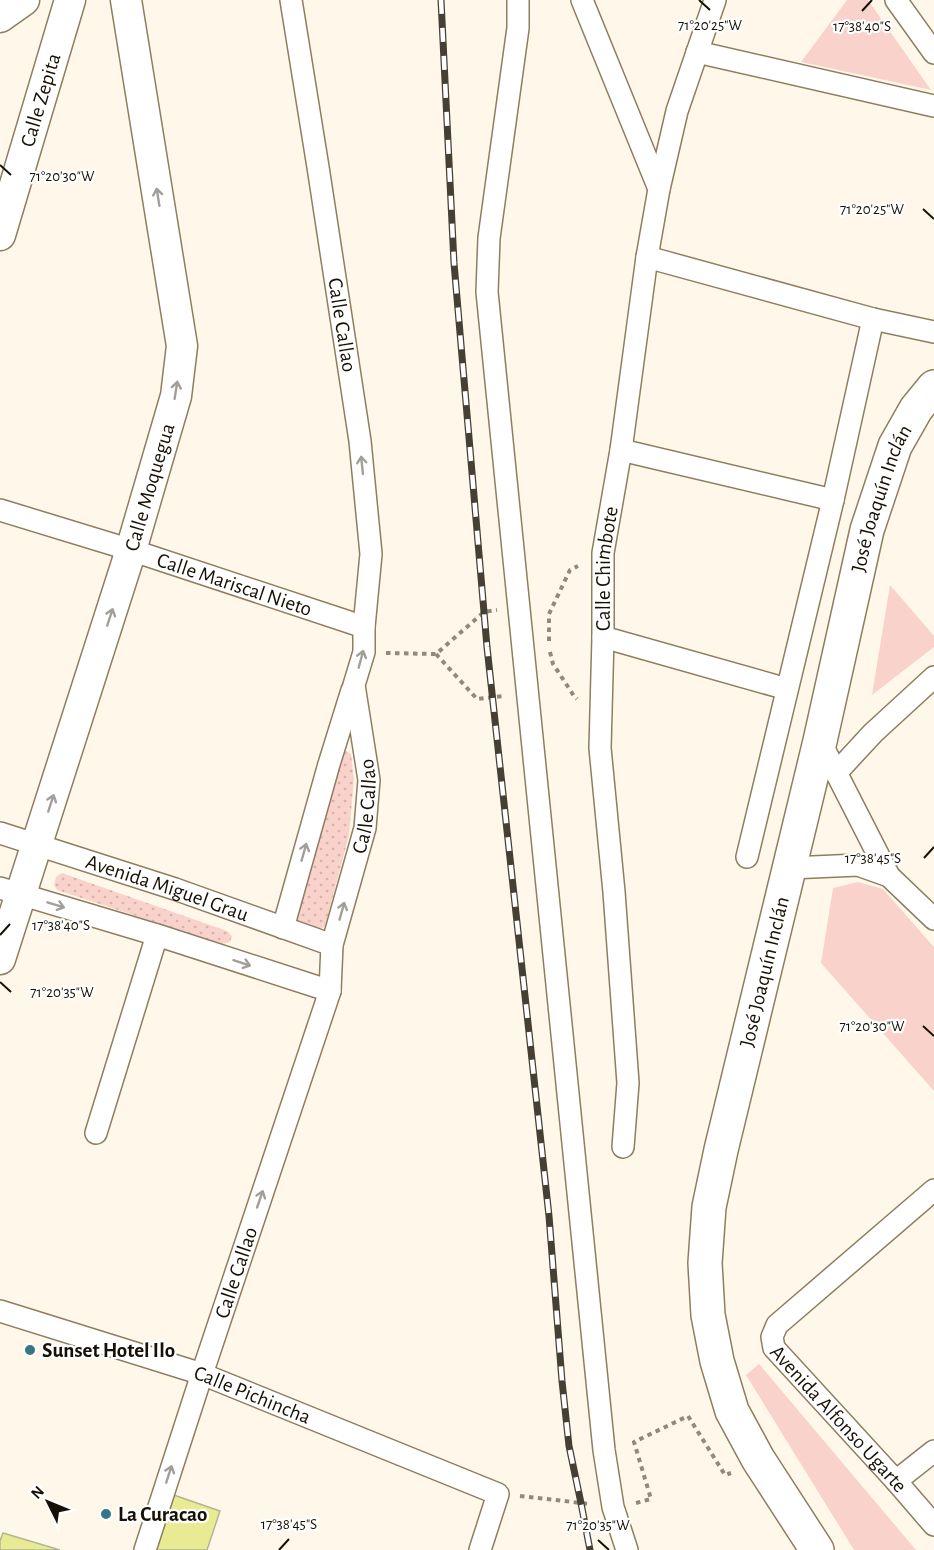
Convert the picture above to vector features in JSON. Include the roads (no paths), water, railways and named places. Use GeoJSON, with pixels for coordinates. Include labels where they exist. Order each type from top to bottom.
{"type":"FeatureCollection","features":[{"type":"Feature","properties":{"kind":"main road","name":"José Joaquín Inclán"},"geometry":{"type":"LineString","coordinates":[[817,1550],[758,1460],[732,1411],[717,1361],[708,1316],[705,1263],[709,1207],[871,520],[895,446],[916,409],[934,387]]}},
{"type":"Feature","properties":{"kind":"street"},"geometry":{"type":"LineString","coordinates":[[0,17],[24,0]]}},
{"type":"Feature","properties":{"kind":"street","name":"Calle Zepita"},"geometry":{"type":"LineString","coordinates":[[0,235],[70,0]]}},
{"type":"Feature","properties":{"kind":"street","name":"Calle Moquegua"},"geometry":{"type":"LineString","coordinates":[[0,959],[11,891],[38,844],[131,550],[176,396],[182,346],[126,0]]}},
{"type":"Feature","properties":{"kind":"street","name":"Calle Callao"},"geometry":{"type":"LineString","coordinates":[[145,1550],[330,991],[333,945],[365,828],[369,780],[354,685],[364,652],[371,554],[360,441],[291,0]]}},
{"type":"Feature","properties":{"kind":"street"},"geometry":{"type":"LineString","coordinates":[[518,0],[518,27],[489,238],[487,292],[604,1450],[613,1508],[627,1550]]}},
{"type":"Feature","properties":{"kind":"street","name":"Calle Chimbote"},"geometry":{"type":"LineString","coordinates":[[623,1147],[628,1083],[614,892],[600,748],[603,553],[621,450],[646,257],[659,189],[677,111],[715,0]]}},
{"type":"Feature","properties":{"kind":"street"},"geometry":{"type":"LineString","coordinates":[[896,0],[934,53]]}},
{"type":"Feature","properties":{"kind":"street"},"geometry":{"type":"LineString","coordinates":[[586,10],[659,189]]}},
{"type":"Feature","properties":{"kind":"street"},"geometry":{"type":"LineString","coordinates":[[697,52],[934,106]]}},
{"type":"Feature","properties":{"kind":"street"},"geometry":{"type":"LineString","coordinates":[[646,257],[873,319],[934,332]]}},
{"type":"Feature","properties":{"kind":"street"},"geometry":{"type":"LineString","coordinates":[[747,857],[833,500],[873,319]]}},
{"type":"Feature","properties":{"kind":"street"},"geometry":{"type":"LineString","coordinates":[[621,450],[833,500]]}},
{"type":"Feature","properties":{"kind":"street","name":"Calle Mariscal Nieto"},"geometry":{"type":"LineString","coordinates":[[0,510],[131,550],[364,627]]}},
{"type":"Feature","properties":{"kind":"street"},"geometry":{"type":"LineString","coordinates":[[603,637],[787,689]]}},
{"type":"Feature","properties":{"kind":"street"},"geometry":{"type":"LineString","coordinates":[[836,773],[873,733],[934,677]]}},
{"type":"Feature","properties":{"kind":"street"},"geometry":{"type":"LineString","coordinates":[[283,928],[329,764],[354,685]]}},
{"type":"Feature","properties":{"kind":"street"},"geometry":{"type":"LineString","coordinates":[[820,741],[889,876],[934,919]]}},
{"type":"Feature","properties":{"kind":"street","name":"Avenida Miguel Grau"},"geometry":{"type":"LineString","coordinates":[[0,833],[333,945]]}},
{"type":"Feature","properties":{"kind":"street"},"geometry":{"type":"LineString","coordinates":[[790,868],[858,865],[889,876]]}},
{"type":"Feature","properties":{"kind":"street"},"geometry":{"type":"LineString","coordinates":[[11,891],[330,991]]}},
{"type":"Feature","properties":{"kind":"street"},"geometry":{"type":"LineString","coordinates":[[96,1133],[157,935]]}},
{"type":"Feature","properties":{"kind":"street","name":"Avenida Alfonso Ugarte"},"geometry":{"type":"LineString","coordinates":[[934,1190],[777,1325],[772,1337],[774,1348],[896,1480],[934,1526]]}},
{"type":"Feature","properties":{"kind":"street","name":"Calle Pichincha"},"geometry":{"type":"LineString","coordinates":[[0,1311],[202,1374],[498,1494],[480,1550]]}},
{"type":"Feature","properties":{"kind":"street"},"geometry":{"type":"LineString","coordinates":[[896,1480],[934,1451]]}},
{"type":"Feature","properties":{"kind":"railway"},"geometry":{"type":"LineString","coordinates":[[441,0],[454,263],[487,647],[549,1216],[569,1446],[590,1550]]}},
{"type":"Feature","properties":{"kind":"place","name":"Sunset Hotel Ilo"},"geometry":{"type":"Point","coordinates":[30,1350]}},
{"type":"Feature","properties":{"kind":"place","name":"La Curacao"},"geometry":{"type":"Point","coordinates":[106,1514]}}]}
